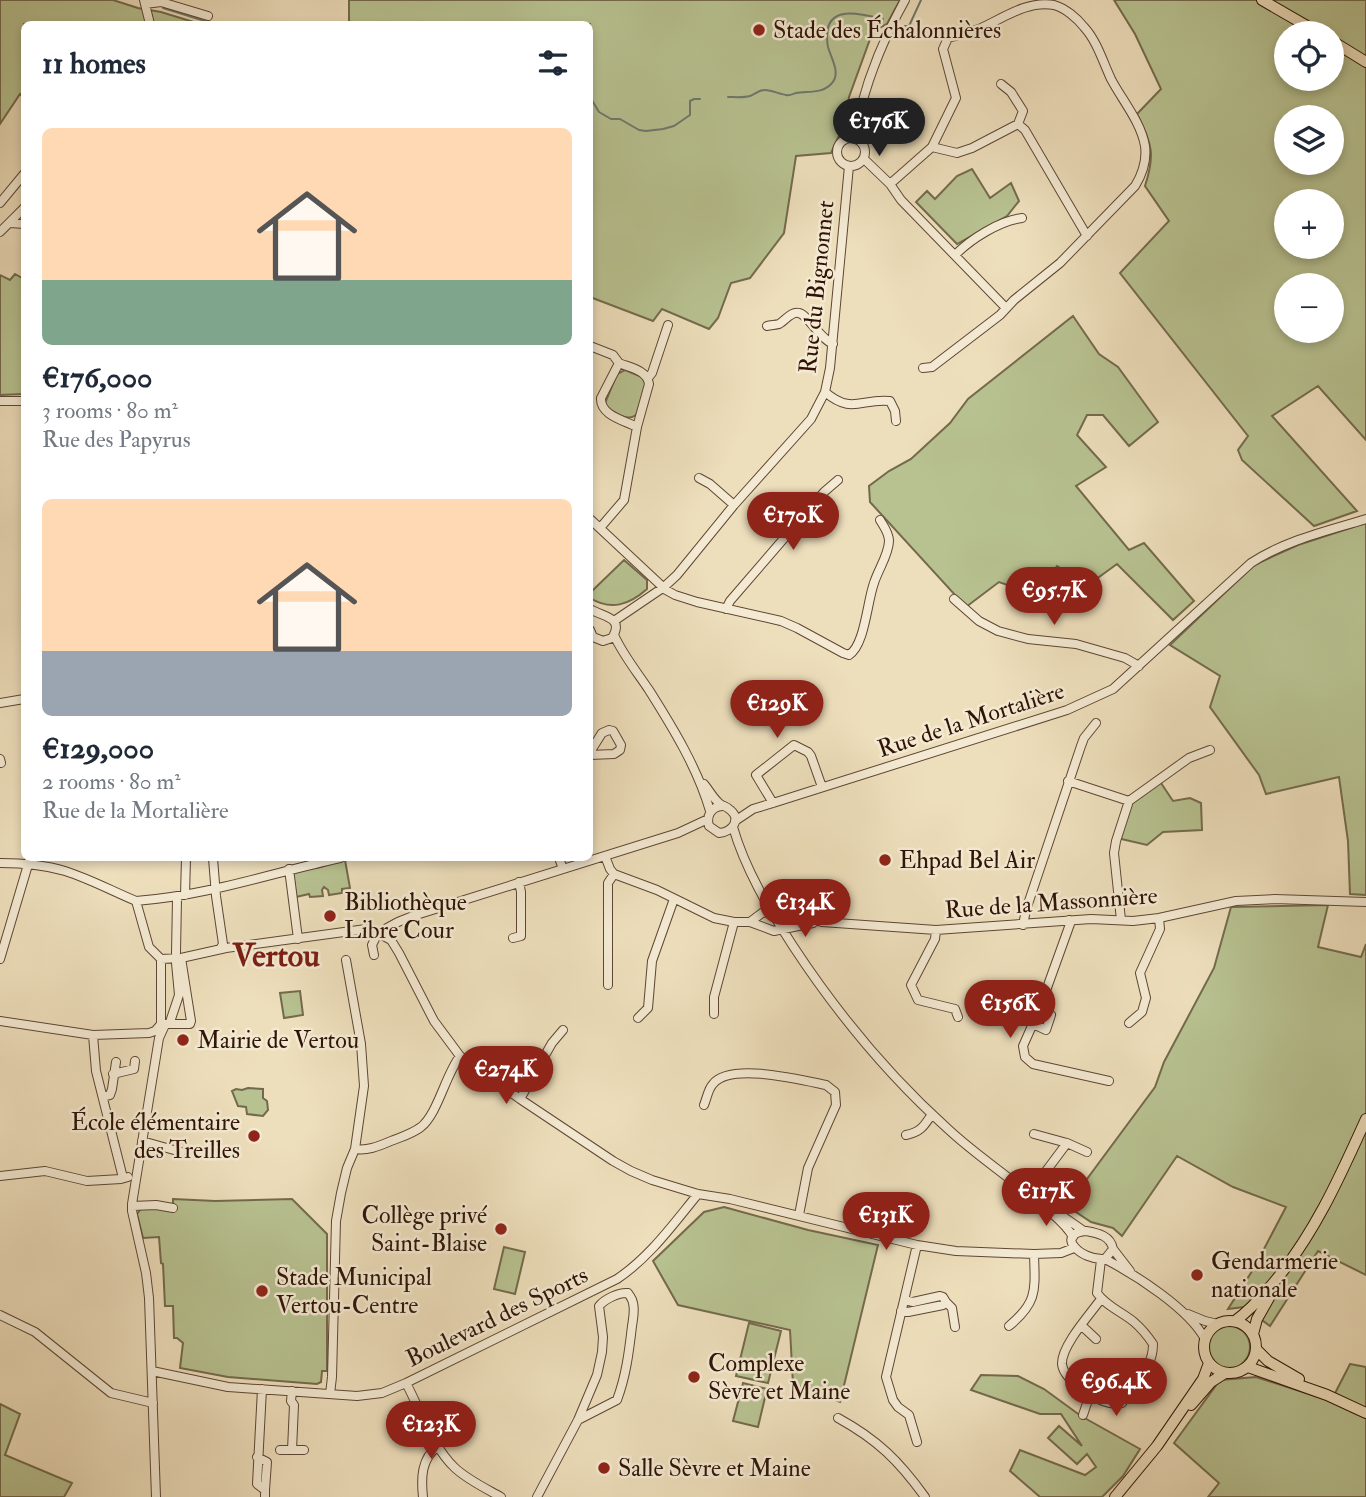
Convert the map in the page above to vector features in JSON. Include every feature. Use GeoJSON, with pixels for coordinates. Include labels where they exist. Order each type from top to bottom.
{"type":"FeatureCollection","features":[{"type":"Feature","properties":{"kind":"main road"},"geometry":{"type":"LineString","coordinates":[[1262,0],[1298,21]]}},
{"type":"Feature","properties":{"kind":"main road"},"geometry":{"type":"LineString","coordinates":[[1344,48],[1366,62]]}},
{"type":"Feature","properties":{"kind":"main road"},"geometry":{"type":"LineString","coordinates":[[1253,1334],[1257,1319],[1332,1193],[1366,1119]]}},
{"type":"Feature","properties":{"kind":"main road"},"geometry":{"type":"LineString","coordinates":[[1235,1321],[1248,1312],[1287,1268]]}},
{"type":"Feature","properties":{"kind":"main road"},"geometry":{"type":"LineString","coordinates":[[1235,1321],[1248,1327],[1253,1334],[1256,1340],[1255,1356],[1248,1367],[1237,1373],[1225,1373],[1209,1363],[1204,1352],[1205,1339],[1218,1324],[1235,1321]]}},
{"type":"Feature","properties":{"kind":"main road"},"geometry":{"type":"LineString","coordinates":[[1256,1350],[1268,1361],[1327,1395],[1366,1413]]}},
{"type":"Feature","properties":{"kind":"main road"},"geometry":{"type":"LineString","coordinates":[[1157,1446],[1203,1379],[1209,1363]]}},
{"type":"Feature","properties":{"kind":"main road"},"geometry":{"type":"LineString","coordinates":[[1248,1367],[1327,1395]]}},
{"type":"Feature","properties":{"kind":"main road"},"geometry":{"type":"LineString","coordinates":[[1115,1497],[1211,1382],[1225,1373]]}},
{"type":"Feature","properties":{"kind":"street"},"geometry":{"type":"LineString","coordinates":[[855,139],[855,129],[869,78],[905,0]]}},
{"type":"Feature","properties":{"kind":"street"},"geometry":{"type":"LineString","coordinates":[[149,21],[144,2],[161,2],[208,16]]}},
{"type":"Feature","properties":{"kind":"street"},"geometry":{"type":"LineString","coordinates":[[890,184],[932,147],[956,98],[943,49],[948,38],[977,30],[1010,13],[1036,5],[1055,6],[1070,13],[1085,28],[1142,134],[1145,145],[1143,172],[1135,186],[1087,236],[1000,315],[932,367],[923,368]]}},
{"type":"Feature","properties":{"kind":"street"},"geometry":{"type":"LineString","coordinates":[[932,147],[957,153],[1018,124],[1023,111],[1011,92],[1001,84]]}},
{"type":"Feature","properties":{"kind":"street"},"geometry":{"type":"LineString","coordinates":[[1018,124],[1025,130],[1087,236]]}},
{"type":"Feature","properties":{"kind":"street"},"geometry":{"type":"LineString","coordinates":[[846,139],[859,140],[864,147],[864,159],[858,165],[845,165],[839,158],[839,145],[846,139]]}},
{"type":"Feature","properties":{"kind":"street"},"geometry":{"type":"LineString","coordinates":[[864,159],[1006,308]]}},
{"type":"Feature","properties":{"kind":"street","name":"Rue du Bignonnet"},"geometry":{"type":"LineString","coordinates":[[614,621],[677,575],[734,505],[811,419],[825,392],[833,345],[849,166]]}},
{"type":"Feature","properties":{"kind":"street"},"geometry":{"type":"LineString","coordinates":[[0,203],[21,178]]}},
{"type":"Feature","properties":{"kind":"street"},"geometry":{"type":"LineString","coordinates":[[4,227],[21,211]]}},
{"type":"Feature","properties":{"kind":"street"},"geometry":{"type":"LineString","coordinates":[[955,255],[967,244],[1010,220],[1023,218]]}},
{"type":"Feature","properties":{"kind":"street"},"geometry":{"type":"LineString","coordinates":[[767,326],[777,325],[793,313],[799,313],[833,345]]}},
{"type":"Feature","properties":{"kind":"street"},"geometry":{"type":"LineString","coordinates":[[648,378],[668,325]]}},
{"type":"Feature","properties":{"kind":"street"},"geometry":{"type":"LineString","coordinates":[[593,347],[613,355],[619,363],[644,373],[649,384],[637,426],[624,500],[600,528]]}},
{"type":"Feature","properties":{"kind":"street"},"geometry":{"type":"LineString","coordinates":[[619,363],[601,398],[601,404],[605,411],[637,426]]}},
{"type":"Feature","properties":{"kind":"street"},"geometry":{"type":"LineString","coordinates":[[825,392],[841,403],[858,405],[875,400],[890,401],[896,421]]}},
{"type":"Feature","properties":{"kind":"street"},"geometry":{"type":"LineString","coordinates":[[0,401],[21,401]]}},
{"type":"Feature","properties":{"kind":"street"},"geometry":{"type":"LineString","coordinates":[[699,478],[734,505]]}},
{"type":"Feature","properties":{"kind":"street"},"geometry":{"type":"LineString","coordinates":[[726,610],[730,601],[800,519],[838,480]]}},
{"type":"Feature","properties":{"kind":"street","name":"Rue de la Mortalière"},"geometry":{"type":"LineString","coordinates":[[727,808],[753,809],[1068,710],[1113,689],[1251,563],[1267,552],[1293,541],[1366,519]]}},
{"type":"Feature","properties":{"kind":"street"},"geometry":{"type":"LineString","coordinates":[[593,522],[675,595],[726,610],[781,621],[849,655],[856,651],[861,637],[873,585],[889,542],[880,520]]}},
{"type":"Feature","properties":{"kind":"street"},"geometry":{"type":"LineString","coordinates":[[954,599],[979,621],[998,631],[1028,639],[1076,644],[1125,658],[1139,666]]}},
{"type":"Feature","properties":{"kind":"street"},"geometry":{"type":"LineString","coordinates":[[593,611],[614,621],[614,635],[605,641]]}},
{"type":"Feature","properties":{"kind":"street"},"geometry":{"type":"LineString","coordinates":[[593,620],[601,615]]}},
{"type":"Feature","properties":{"kind":"street"},"geometry":{"type":"LineString","coordinates":[[593,634],[598,640],[605,641],[631,666]]}},
{"type":"Feature","properties":{"kind":"street"},"geometry":{"type":"LineString","coordinates":[[614,635],[631,666],[660,708],[699,780],[712,829]]}},
{"type":"Feature","properties":{"kind":"street"},"geometry":{"type":"LineString","coordinates":[[0,703],[21,700]]}},
{"type":"Feature","properties":{"kind":"street"},"geometry":{"type":"LineString","coordinates":[[1023,925],[1068,781],[1084,737],[1096,723]]}},
{"type":"Feature","properties":{"kind":"street"},"geometry":{"type":"LineString","coordinates":[[773,803],[756,775],[794,745],[811,755],[822,787]]}},
{"type":"Feature","properties":{"kind":"street"},"geometry":{"type":"LineString","coordinates":[[1121,920],[1114,853],[1129,801],[1189,758],[1210,750]]}},
{"type":"Feature","properties":{"kind":"street"},"geometry":{"type":"LineString","coordinates":[[699,780],[734,815],[743,856],[771,911],[818,984],[891,1073],[948,1129],[1069,1229],[1074,1248],[1087,1256],[1103,1259],[1130,1271],[1182,1311],[1199,1328],[1205,1339]]}},
{"type":"Feature","properties":{"kind":"street"},"geometry":{"type":"LineString","coordinates":[[1068,781],[1129,801]]}},
{"type":"Feature","properties":{"kind":"street"},"geometry":{"type":"LineString","coordinates":[[678,833],[709,815],[714,808],[727,808]]}},
{"type":"Feature","properties":{"kind":"street","name":"Rue de la Mortalière"},"geometry":{"type":"LineString","coordinates":[[734,824],[753,809]]}},
{"type":"Feature","properties":{"kind":"street"},"geometry":{"type":"LineString","coordinates":[[723,833],[734,824]]}},
{"type":"Feature","properties":{"kind":"street"},"geometry":{"type":"LineString","coordinates":[[593,860],[678,833],[712,829],[723,833],[743,856]]}},
{"type":"Feature","properties":{"kind":"street"},"geometry":{"type":"LineString","coordinates":[[605,856],[614,874],[657,890],[708,915],[734,922],[750,922],[774,931],[783,930]]}},
{"type":"Feature","properties":{"kind":"street"},"geometry":{"type":"LineString","coordinates":[[0,863],[28,861],[66,872],[136,901],[181,897],[326,861]]}},
{"type":"Feature","properties":{"kind":"street"},"geometry":{"type":"LineString","coordinates":[[0,959],[28,861]]}},
{"type":"Feature","properties":{"kind":"street"},"geometry":{"type":"LineString","coordinates":[[162,1028],[182,996],[178,961],[186,861]]}},
{"type":"Feature","properties":{"kind":"street"},"geometry":{"type":"LineString","coordinates":[[213,861],[223,944],[220,950]]}},
{"type":"Feature","properties":{"kind":"street"},"geometry":{"type":"LineString","coordinates":[[560,861],[563,869]]}},
{"type":"Feature","properties":{"kind":"street"},"geometry":{"type":"LineString","coordinates":[[374,955],[372,945],[378,933],[398,922],[589,861]]}},
{"type":"Feature","properties":{"kind":"street"},"geometry":{"type":"LineString","coordinates":[[289,869],[298,939]]}},
{"type":"Feature","properties":{"kind":"street"},"geometry":{"type":"LineString","coordinates":[[608,985],[608,884],[614,874]]}},
{"type":"Feature","properties":{"kind":"street"},"geometry":{"type":"LineString","coordinates":[[513,938],[521,936],[522,892],[519,882]]}},
{"type":"Feature","properties":{"kind":"street"},"geometry":{"type":"LineString","coordinates":[[638,1018],[648,1008],[652,961],[674,899]]}},
{"type":"Feature","properties":{"kind":"street","name":"Rue de la Massonnière"},"geometry":{"type":"LineString","coordinates":[[771,911],[822,922],[936,930],[1069,920],[1159,918],[1236,901],[1275,899],[1366,902]]}},
{"type":"Feature","properties":{"kind":"street"},"geometry":{"type":"LineString","coordinates":[[136,901],[149,947],[161,959],[178,961],[220,950],[366,929]]}},
{"type":"Feature","properties":{"kind":"street"},"geometry":{"type":"LineString","coordinates":[[750,922],[762,913],[771,911]]}},
{"type":"Feature","properties":{"kind":"street"},"geometry":{"type":"LineString","coordinates":[[1129,1023],[1142,1012],[1146,998],[1140,973],[1160,929],[1159,918]]}},
{"type":"Feature","properties":{"kind":"street"},"geometry":{"type":"LineString","coordinates":[[1069,920],[1070,924],[1039,1010],[1023,1046],[1025,1057],[1033,1064],[1109,1081]]}},
{"type":"Feature","properties":{"kind":"street"},"geometry":{"type":"LineString","coordinates":[[714,1014],[714,997],[734,922]]}},
{"type":"Feature","properties":{"kind":"street","name":"Rue de la Massonnière"},"geometry":{"type":"LineString","coordinates":[[783,930],[822,922]]}},
{"type":"Feature","properties":{"kind":"street"},"geometry":{"type":"LineString","coordinates":[[936,930],[911,985],[918,1000],[956,1009],[958,1017]]}},
{"type":"Feature","properties":{"kind":"street"},"geometry":{"type":"LineString","coordinates":[[378,933],[391,940],[434,1021],[460,1056],[613,1161],[652,1180],[698,1194],[799,1215],[917,1245],[956,1251],[1034,1254],[1061,1253],[1074,1248]]}},
{"type":"Feature","properties":{"kind":"street"},"geometry":{"type":"LineString","coordinates":[[156,1497],[149,1298],[132,1209],[135,1176],[162,1028],[161,959]]}},
{"type":"Feature","properties":{"kind":"street"},"geometry":{"type":"LineString","coordinates":[[330,1394],[336,1221],[347,1168],[355,1149],[363,1100],[364,1073],[345,960]]}},
{"type":"Feature","properties":{"kind":"street"},"geometry":{"type":"LineString","coordinates":[[0,1021],[93,1035],[118,1035],[190,1024],[178,961]]}},
{"type":"Feature","properties":{"kind":"street"},"geometry":{"type":"LineString","coordinates":[[165,993],[182,996]]}},
{"type":"Feature","properties":{"kind":"street"},"geometry":{"type":"LineString","coordinates":[[1033,1024],[1046,1030],[1051,1015],[1039,1010]]}},
{"type":"Feature","properties":{"kind":"street"},"geometry":{"type":"LineString","coordinates":[[520,1099],[552,1043],[563,1030]]}},
{"type":"Feature","properties":{"kind":"street"},"geometry":{"type":"LineString","coordinates":[[93,1035],[96,1071],[122,1178],[128,1186],[134,1187]]}},
{"type":"Feature","properties":{"kind":"street"},"geometry":{"type":"LineString","coordinates":[[355,1149],[374,1149],[411,1134],[422,1126],[429,1119],[451,1068],[460,1056]]}},
{"type":"Feature","properties":{"kind":"street"},"geometry":{"type":"LineString","coordinates":[[113,1074],[134,1069],[135,1061]]}},
{"type":"Feature","properties":{"kind":"street"},"geometry":{"type":"LineString","coordinates":[[103,1097],[110,1095],[116,1062]]}},
{"type":"Feature","properties":{"kind":"street"},"geometry":{"type":"LineString","coordinates":[[705,1105],[712,1084],[722,1077],[737,1073],[768,1073],[826,1084],[835,1092],[836,1105],[808,1168],[799,1215]]}},
{"type":"Feature","properties":{"kind":"street"},"geometry":{"type":"LineString","coordinates":[[906,1135],[923,1128],[932,1114]]}},
{"type":"Feature","properties":{"kind":"street"},"geometry":{"type":"LineString","coordinates":[[1034,1134],[1087,1152]]}},
{"type":"Feature","properties":{"kind":"street"},"geometry":{"type":"LineString","coordinates":[[142,1141],[181,1152]]}},
{"type":"Feature","properties":{"kind":"street"},"geometry":{"type":"LineString","coordinates":[[1029,1194],[1067,1143]]}},
{"type":"Feature","properties":{"kind":"street"},"geometry":{"type":"LineString","coordinates":[[0,1176],[45,1171],[87,1181],[135,1176]]}},
{"type":"Feature","properties":{"kind":"street","name":"Boulevard des Sports"},"geometry":{"type":"LineString","coordinates":[[152,1371],[229,1387],[330,1394],[382,1393],[618,1279],[643,1257],[698,1194]]}},
{"type":"Feature","properties":{"kind":"street"},"geometry":{"type":"LineString","coordinates":[[1039,1202],[1084,1231],[1107,1238],[1130,1271]]}},
{"type":"Feature","properties":{"kind":"street"},"geometry":{"type":"LineString","coordinates":[[132,1209],[156,1205],[173,1208]]}},
{"type":"Feature","properties":{"kind":"street"},"geometry":{"type":"LineString","coordinates":[[1073,1237],[1084,1231]]}},
{"type":"Feature","properties":{"kind":"street"},"geometry":{"type":"LineString","coordinates":[[917,1245],[886,1377],[892,1400],[909,1415],[918,1442]]}},
{"type":"Feature","properties":{"kind":"street"},"geometry":{"type":"LineString","coordinates":[[1101,1298],[1081,1325],[1062,1361],[1066,1374],[1077,1385],[1090,1394],[1118,1404],[1122,1403],[1150,1363],[1153,1344],[1135,1323],[1097,1293],[1103,1259],[1113,1249]]}},
{"type":"Feature","properties":{"kind":"street"},"geometry":{"type":"LineString","coordinates":[[1010,1326],[1023,1315],[1032,1299],[1035,1287],[1034,1254]]}},
{"type":"Feature","properties":{"kind":"street"},"geometry":{"type":"LineString","coordinates":[[537,1497],[593,1386],[602,1352],[599,1306],[628,1293],[634,1304],[634,1312],[629,1353],[617,1400],[578,1420]]}},
{"type":"Feature","properties":{"kind":"street"},"geometry":{"type":"LineString","coordinates":[[904,1300],[914,1302],[943,1297],[952,1308],[955,1327]]}},
{"type":"Feature","properties":{"kind":"street"},"geometry":{"type":"LineString","coordinates":[[901,1311],[943,1305],[946,1302]]}},
{"type":"Feature","properties":{"kind":"street"},"geometry":{"type":"LineString","coordinates":[[1182,1311],[1218,1324]]}},
{"type":"Feature","properties":{"kind":"street"},"geometry":{"type":"LineString","coordinates":[[0,1315],[35,1332],[111,1393],[153,1403]]}},
{"type":"Feature","properties":{"kind":"street"},"geometry":{"type":"LineString","coordinates":[[1081,1325],[1096,1339]]}},
{"type":"Feature","properties":{"kind":"street"},"geometry":{"type":"LineString","coordinates":[[406,1383],[438,1447],[457,1470],[501,1497]]}},
{"type":"Feature","properties":{"kind":"street"},"geometry":{"type":"LineString","coordinates":[[262,1389],[257,1484],[265,1493]]}},
{"type":"Feature","properties":{"kind":"street"},"geometry":{"type":"LineString","coordinates":[[292,1391],[292,1450]]}},
{"type":"Feature","properties":{"kind":"street"},"geometry":{"type":"LineString","coordinates":[[1083,1415],[1090,1394]]}},
{"type":"Feature","properties":{"kind":"street"},"geometry":{"type":"LineString","coordinates":[[838,1418],[891,1454],[925,1497]]}},
{"type":"Feature","properties":{"kind":"street"},"geometry":{"type":"LineString","coordinates":[[423,1497],[422,1473],[430,1455],[438,1447]]}},
{"type":"Feature","properties":{"kind":"street"},"geometry":{"type":"LineString","coordinates":[[280,1450],[304,1450]]}},
{"type":"Feature","properties":{"kind":"green space"},"geometry":{"type":"Polygon","coordinates":[[[0,0],[113,0],[190,21],[21,21],[21,95],[0,124],[0,0]]]}},
{"type":"Feature","properties":{"kind":"green space"},"geometry":{"type":"Polygon","coordinates":[[[349,0],[900,0],[887,24],[873,31],[849,97],[845,123],[831,153],[796,156],[784,233],[750,278],[731,283],[718,318],[709,329],[662,309],[653,321],[593,298],[593,21],[349,21],[349,0]]]}},
{"type":"Feature","properties":{"kind":"green space"},"geometry":{"type":"Polygon","coordinates":[[[1114,0],[1366,0],[1366,440],[1318,386],[1272,416],[1357,511],[1314,526],[1242,460],[1238,450],[1248,436],[1120,273],[1169,221],[1145,186],[1151,156],[1146,133],[1137,114],[1161,89],[1135,34],[1114,0]]]}},
{"type":"Feature","properties":{"kind":"green space"},"geometry":{"type":"Polygon","coordinates":[[[972,169],[990,198],[1011,183],[1019,201],[1007,216],[957,244],[916,202],[927,191],[935,199],[957,176],[972,169]]]}},
{"type":"Feature","properties":{"kind":"green space"},"geometry":{"type":"Polygon","coordinates":[[[15,274],[21,277],[21,394],[0,395],[0,275],[10,280],[15,274]]]}},
{"type":"Feature","properties":{"kind":"green space"},"geometry":{"type":"Polygon","coordinates":[[[1073,316],[1099,354],[1118,367],[1158,422],[1129,446],[1103,415],[1087,415],[1077,435],[1106,467],[1076,486],[1129,550],[1144,543],[1194,601],[1173,620],[1117,564],[1088,585],[1057,566],[1037,595],[999,582],[966,607],[870,502],[869,486],[911,459],[950,423],[968,399],[1073,316]]]}},
{"type":"Feature","properties":{"kind":"green space"},"geometry":{"type":"Polygon","coordinates":[[[625,370],[646,381],[636,415],[629,418],[607,408],[605,403],[617,374],[625,370]]]}},
{"type":"Feature","properties":{"kind":"green space"},"geometry":{"type":"Polygon","coordinates":[[[1366,523],[1366,895],[1350,894],[1348,841],[1339,777],[1266,794],[1259,775],[1210,707],[1220,676],[1170,645],[1254,565],[1298,545],[1366,523]]]}},
{"type":"Feature","properties":{"kind":"green space"},"geometry":{"type":"Polygon","coordinates":[[[624,560],[647,580],[647,589],[620,604],[605,604],[593,600],[593,590],[624,560]]]}},
{"type":"Feature","properties":{"kind":"green space"},"geometry":{"type":"Polygon","coordinates":[[[1159,780],[1173,801],[1190,798],[1201,803],[1202,830],[1163,832],[1147,845],[1117,838],[1129,801],[1159,780]]]}},
{"type":"Feature","properties":{"kind":"green space"},"geometry":{"type":"Polygon","coordinates":[[[345,861],[350,888],[342,889],[342,893],[329,895],[324,887],[323,896],[310,897],[309,894],[296,897],[293,871],[345,861]]]}},
{"type":"Feature","properties":{"kind":"green space"},"geometry":{"type":"Polygon","coordinates":[[[1328,905],[1318,947],[1361,957],[1366,944],[1366,1275],[1318,1251],[1270,1326],[1244,1307],[1228,1309],[1254,1268],[1286,1207],[1233,1187],[1177,1156],[1122,1236],[1113,1228],[1091,1222],[1067,1206],[1155,1087],[1164,1062],[1214,968],[1231,907],[1328,905]]]}},
{"type":"Feature","properties":{"kind":"green space"},"geometry":{"type":"Polygon","coordinates":[[[300,991],[303,1015],[284,1018],[280,993],[300,991]]]}},
{"type":"Feature","properties":{"kind":"green space"},"geometry":{"type":"Polygon","coordinates":[[[263,1089],[268,1110],[263,1116],[247,1114],[246,1107],[238,1106],[232,1091],[263,1089]]]}},
{"type":"Feature","properties":{"kind":"green space"},"geometry":{"type":"Polygon","coordinates":[[[173,1199],[292,1199],[327,1234],[327,1371],[322,1371],[321,1382],[317,1384],[228,1377],[180,1368],[183,1343],[174,1338],[173,1306],[165,1306],[159,1237],[143,1238],[137,1214],[143,1206],[173,1206],[173,1199]]]}},
{"type":"Feature","properties":{"kind":"green space"},"geometry":{"type":"Polygon","coordinates":[[[724,1207],[808,1230],[878,1245],[840,1402],[793,1384],[790,1330],[678,1305],[653,1261],[704,1212],[724,1207]]]}},
{"type":"Feature","properties":{"kind":"green space"},"geometry":{"type":"Polygon","coordinates":[[[504,1247],[525,1252],[515,1294],[494,1289],[504,1247]]]}},
{"type":"Feature","properties":{"kind":"green space"},"geometry":{"type":"Polygon","coordinates":[[[749,1323],[781,1331],[768,1383],[736,1376],[749,1323]]]}},
{"type":"Feature","properties":{"kind":"green space"},"geometry":{"type":"Polygon","coordinates":[[[1229,1326],[1244,1332],[1250,1347],[1244,1362],[1229,1368],[1214,1362],[1208,1347],[1214,1332],[1229,1326]]]}},
{"type":"Feature","properties":{"kind":"green space"},"geometry":{"type":"Polygon","coordinates":[[[1350,1364],[1366,1367],[1366,1497],[1208,1497],[1219,1483],[1174,1443],[1220,1380],[1256,1377],[1331,1401],[1350,1364]]]}},
{"type":"Feature","properties":{"kind":"green space"},"geometry":{"type":"Polygon","coordinates":[[[981,1375],[1018,1376],[1044,1389],[1081,1416],[1140,1449],[1123,1476],[1102,1497],[1040,1497],[1010,1471],[1020,1450],[1085,1475],[1096,1467],[1087,1454],[1077,1464],[1048,1438],[1059,1426],[1082,1446],[1061,1414],[1040,1414],[971,1390],[981,1375]]]}},
{"type":"Feature","properties":{"kind":"green space"},"geometry":{"type":"Polygon","coordinates":[[[743,1383],[767,1389],[758,1427],[733,1421],[743,1383]]]}},
{"type":"Feature","properties":{"kind":"green space"},"geometry":{"type":"Polygon","coordinates":[[[0,1404],[20,1414],[5,1455],[72,1483],[64,1497],[0,1497],[0,1404]]]}},
{"type":"Feature","properties":{"kind":"waterway"},"geometry":{"type":"LineString","coordinates":[[905,26],[909,26],[921,0]]}},
{"type":"Feature","properties":{"kind":"waterway"},"geometry":{"type":"LineString","coordinates":[[163,8],[205,21]]}},
{"type":"Feature","properties":{"kind":"waterway"},"geometry":{"type":"LineString","coordinates":[[728,97],[747,97],[763,90],[788,95],[828,87],[836,75],[827,41],[833,19],[847,14],[883,19]]}},
{"type":"Feature","properties":{"kind":"waterway"},"geometry":{"type":"LineString","coordinates":[[593,102],[599,112],[611,119],[620,119],[646,131],[674,126],[690,115],[690,101],[700,99]]}},
{"type":"Feature","properties":{"kind":"place","name":"Stade des Échalonnières"},"geometry":{"type":"Point","coordinates":[759,30]}},
{"type":"Feature","properties":{"kind":"place","name":"Ehpad Bel Air"},"geometry":{"type":"Point","coordinates":[885,860]}},
{"type":"Feature","properties":{"kind":"place","name":"Bibliothèque Libre Cour"},"geometry":{"type":"Point","coordinates":[330,916]}},
{"type":"Feature","properties":{"kind":"place","name":"Mairie de Vertou"},"geometry":{"type":"Point","coordinates":[183,1040]}},
{"type":"Feature","properties":{"kind":"place","name":"École élémentaire des Treilles"},"geometry":{"type":"Point","coordinates":[254,1136]}},
{"type":"Feature","properties":{"kind":"place","name":"Collège privé Saint-Blaise"},"geometry":{"type":"Point","coordinates":[501,1229]}},
{"type":"Feature","properties":{"kind":"place","name":"Gendarmerie nationale"},"geometry":{"type":"Point","coordinates":[1197,1275]}},
{"type":"Feature","properties":{"kind":"place","name":"Stade Municipal Vertou-Centre"},"geometry":{"type":"Point","coordinates":[262,1291]}},
{"type":"Feature","properties":{"kind":"place","name":"Complexe Sèvre et Maine"},"geometry":{"type":"Point","coordinates":[694,1377]}},
{"type":"Feature","properties":{"kind":"place","name":"Salle Sèvre et Maine"},"geometry":{"type":"Point","coordinates":[604,1468]}},
{"type":"Feature","properties":{"kind":"district","name":"Vertou"},"geometry":{"type":"Point","coordinates":[276,956]}}]}
